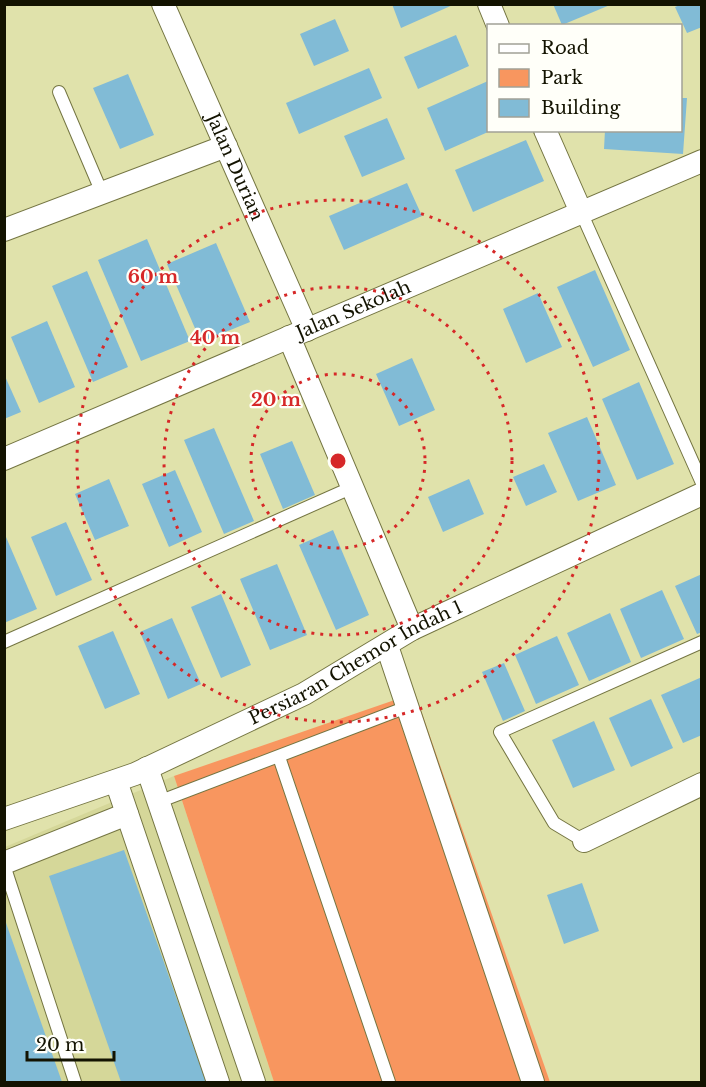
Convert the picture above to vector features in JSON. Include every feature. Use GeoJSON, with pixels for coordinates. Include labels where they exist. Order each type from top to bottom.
{"type":"FeatureCollection","features":[{"type":"Feature","properties":{"kind":"street","name":"Jalan Durian"},"geometry":{"type":"LineString","coordinates":[[163,4],[226,146],[298,333],[353,487],[412,629]]}},
{"type":"Feature","properties":{"kind":"street"},"geometry":{"type":"LineString","coordinates":[[489,4],[497,24]]}},
{"type":"Feature","properties":{"kind":"street"},"geometry":{"type":"LineString","coordinates":[[545,132],[581,212]]}},
{"type":"Feature","properties":{"kind":"street"},"geometry":{"type":"LineString","coordinates":[[4,231],[226,146]]}},
{"type":"Feature","properties":{"kind":"street","name":"Jalan Sekolah"},"geometry":{"type":"LineString","coordinates":[[4,459],[702,161]]}},
{"type":"Feature","properties":{"kind":"street","name":"Persiaran Chemor Indah 1"},"geometry":{"type":"LineString","coordinates":[[4,819],[116,781],[147,768],[304,694],[412,629],[702,494]]}},
{"type":"Feature","properties":{"kind":"street"},"geometry":{"type":"LineString","coordinates":[[387,646],[533,1083]]}},
{"type":"Feature","properties":{"kind":"street"},"geometry":{"type":"LineString","coordinates":[[147,768],[254,1083]]}},
{"type":"Feature","properties":{"kind":"street"},"geometry":{"type":"LineString","coordinates":[[116,781],[218,1083]]}},
{"type":"Feature","properties":{"kind":"street"},"geometry":{"type":"LineString","coordinates":[[584,841],[702,784]]}},
{"type":"Feature","properties":{"kind":"street"},"geometry":{"type":"LineString","coordinates":[[4,864],[127,814]]}},
{"type":"Feature","properties":{"kind":"lane"},"geometry":{"type":"LineString","coordinates":[[59,93],[102,193]]}},
{"type":"Feature","properties":{"kind":"lane"},"geometry":{"type":"LineString","coordinates":[[581,212],[702,483]]}},
{"type":"Feature","properties":{"kind":"lane"},"geometry":{"type":"LineString","coordinates":[[4,642],[353,487]]}},
{"type":"Feature","properties":{"kind":"lane"},"geometry":{"type":"LineString","coordinates":[[584,841],[555,823],[500,732],[702,642]]}},
{"type":"Feature","properties":{"kind":"lane"},"geometry":{"type":"LineString","coordinates":[[158,802],[407,707]]}},
{"type":"Feature","properties":{"kind":"lane"},"geometry":{"type":"LineString","coordinates":[[279,757],[389,1083]]}},
{"type":"Feature","properties":{"kind":"lane"},"geometry":{"type":"LineString","coordinates":[[4,864],[75,1083]]}},
{"type":"Feature","properties":{"kind":"shaded area"},"geometry":{"type":"Polygon","coordinates":[[[174,776],[274,1082],[5,1082],[5,847],[174,776]]]}},
{"type":"Feature","properties":{"kind":"green space"},"geometry":{"type":"Polygon","coordinates":[[[415,693],[550,1082],[274,1082],[174,776],[415,693]]]}},
{"type":"Feature","properties":{"kind":"building"},"geometry":{"type":"Polygon","coordinates":[[[392,4],[455,4],[401,28],[392,4]]]}},
{"type":"Feature","properties":{"kind":"building"},"geometry":{"type":"Polygon","coordinates":[[[553,4],[610,4],[564,24],[562,24],[553,4]]]}},
{"type":"Feature","properties":{"kind":"building"},"geometry":{"type":"Polygon","coordinates":[[[682,4],[702,4],[702,27],[687,33],[675,7],[682,4]]]}},
{"type":"Feature","properties":{"kind":"building"},"geometry":{"type":"Polygon","coordinates":[[[335,19],[349,51],[314,66],[300,34],[335,19]]]}},
{"type":"Feature","properties":{"kind":"building"},"geometry":{"type":"Polygon","coordinates":[[[456,35],[469,66],[418,89],[404,57],[456,35]]]}},
{"type":"Feature","properties":{"kind":"building"},"geometry":{"type":"Polygon","coordinates":[[[369,68],[382,98],[299,134],[286,103],[369,68]]]}},
{"type":"Feature","properties":{"kind":"building"},"geometry":{"type":"Polygon","coordinates":[[[128,74],[154,135],[120,149],[93,88],[128,74]]]}},
{"type":"Feature","properties":{"kind":"building"},"geometry":{"type":"Polygon","coordinates":[[[487,81],[488,132],[445,151],[427,108],[487,81]]]}},
{"type":"Feature","properties":{"kind":"building"},"geometry":{"type":"Polygon","coordinates":[[[682,98],[687,98],[683,154],[604,149],[605,132],[682,132],[682,98]]]}},
{"type":"Feature","properties":{"kind":"building"},"geometry":{"type":"Polygon","coordinates":[[[387,118],[405,159],[362,177],[344,136],[387,118]]]}},
{"type":"Feature","properties":{"kind":"building"},"geometry":{"type":"Polygon","coordinates":[[[526,140],[544,181],[473,212],[455,170],[526,140]]]}},
{"type":"Feature","properties":{"kind":"building"},"geometry":{"type":"Polygon","coordinates":[[[407,183],[422,216],[344,250],[329,216],[407,183]]]}},
{"type":"Feature","properties":{"kind":"building"},"geometry":{"type":"Polygon","coordinates":[[[147,239],[190,341],[141,361],[98,260],[147,239]]]}},
{"type":"Feature","properties":{"kind":"building"},"geometry":{"type":"Polygon","coordinates":[[[216,243],[250,322],[201,342],[167,264],[216,243]]]}},
{"type":"Feature","properties":{"kind":"building"},"geometry":{"type":"Polygon","coordinates":[[[595,270],[630,350],[593,367],[557,287],[595,270]]]}},
{"type":"Feature","properties":{"kind":"building"},"geometry":{"type":"Polygon","coordinates":[[[87,271],[128,367],[93,382],[52,286],[87,271]]]}},
{"type":"Feature","properties":{"kind":"building"},"geometry":{"type":"Polygon","coordinates":[[[538,293],[562,347],[526,363],[503,309],[538,293]]]}},
{"type":"Feature","properties":{"kind":"building"},"geometry":{"type":"Polygon","coordinates":[[[47,321],[75,387],[39,403],[11,337],[47,321]]]}},
{"type":"Feature","properties":{"kind":"building"},"geometry":{"type":"Polygon","coordinates":[[[412,358],[435,410],[399,426],[376,374],[412,358]]]}},
{"type":"Feature","properties":{"kind":"building"},"geometry":{"type":"Polygon","coordinates":[[[4,374],[21,412],[4,419],[4,374]]]}},
{"type":"Feature","properties":{"kind":"building"},"geometry":{"type":"Polygon","coordinates":[[[639,382],[674,464],[637,480],[602,399],[639,382]]]}},
{"type":"Feature","properties":{"kind":"building"},"geometry":{"type":"Polygon","coordinates":[[[587,417],[616,485],[578,501],[548,433],[587,417]]]}},
{"type":"Feature","properties":{"kind":"building"},"geometry":{"type":"Polygon","coordinates":[[[214,428],[254,521],[224,534],[184,440],[214,428]]]}},
{"type":"Feature","properties":{"kind":"building"},"geometry":{"type":"Polygon","coordinates":[[[292,441],[315,495],[283,509],[260,454],[292,441]]]}},
{"type":"Feature","properties":{"kind":"building"},"geometry":{"type":"Polygon","coordinates":[[[544,464],[557,492],[526,506],[513,477],[544,464]]]}},
{"type":"Feature","properties":{"kind":"building"},"geometry":{"type":"Polygon","coordinates":[[[175,470],[202,532],[169,547],[142,484],[175,470]]]}},
{"type":"Feature","properties":{"kind":"building"},"geometry":{"type":"Polygon","coordinates":[[[109,479],[129,526],[95,540],[75,494],[109,479]]]}},
{"type":"Feature","properties":{"kind":"building"},"geometry":{"type":"Polygon","coordinates":[[[469,479],[484,514],[443,532],[428,497],[469,479]]]}},
{"type":"Feature","properties":{"kind":"building"},"geometry":{"type":"Polygon","coordinates":[[[66,522],[92,580],[56,596],[31,537],[66,522]]]}},
{"type":"Feature","properties":{"kind":"building"},"geometry":{"type":"Polygon","coordinates":[[[333,530],[369,615],[336,630],[299,545],[333,530]]]}},
{"type":"Feature","properties":{"kind":"building"},"geometry":{"type":"Polygon","coordinates":[[[6,537],[37,609],[4,623],[4,538],[6,537]]]}},
{"type":"Feature","properties":{"kind":"building"},"geometry":{"type":"Polygon","coordinates":[[[277,564],[307,635],[270,650],[240,579],[277,564]]]}},
{"type":"Feature","properties":{"kind":"building"},"geometry":{"type":"Polygon","coordinates":[[[702,574],[702,632],[697,634],[675,586],[702,574]]]}},
{"type":"Feature","properties":{"kind":"building"},"geometry":{"type":"Polygon","coordinates":[[[662,590],[684,639],[641,658],[620,609],[662,590]]]}},
{"type":"Feature","properties":{"kind":"building"},"geometry":{"type":"Polygon","coordinates":[[[221,594],[251,665],[221,678],[191,607],[221,594]]]}},
{"type":"Feature","properties":{"kind":"building"},"geometry":{"type":"Polygon","coordinates":[[[610,613],[631,662],[589,681],[567,633],[610,613]]]}},
{"type":"Feature","properties":{"kind":"building"},"geometry":{"type":"Polygon","coordinates":[[[172,618],[201,684],[168,699],[140,632],[172,618]]]}},
{"type":"Feature","properties":{"kind":"building"},"geometry":{"type":"Polygon","coordinates":[[[113,631],[140,694],[105,709],[78,646],[113,631]]]}},
{"type":"Feature","properties":{"kind":"building"},"geometry":{"type":"Polygon","coordinates":[[[557,636],[579,685],[536,704],[515,655],[557,636]]]}},
{"type":"Feature","properties":{"kind":"building"},"geometry":{"type":"Polygon","coordinates":[[[504,663],[525,711],[503,721],[482,672],[504,663]]]}},
{"type":"Feature","properties":{"kind":"building"},"geometry":{"type":"Polygon","coordinates":[[[702,677],[702,735],[683,743],[661,695],[702,677]]]}},
{"type":"Feature","properties":{"kind":"building"},"geometry":{"type":"Polygon","coordinates":[[[651,699],[673,748],[631,767],[609,718],[651,699]]]}},
{"type":"Feature","properties":{"kind":"building"},"geometry":{"type":"Polygon","coordinates":[[[594,721],[615,770],[573,788],[552,740],[594,721]]]}},
{"type":"Feature","properties":{"kind":"building"},"geometry":{"type":"Polygon","coordinates":[[[124,850],[206,1082],[121,1082],[49,876],[124,850]]]}},
{"type":"Feature","properties":{"kind":"building"},"geometry":{"type":"Polygon","coordinates":[[[582,883],[599,931],[564,944],[547,895],[582,883]]]}},
{"type":"Feature","properties":{"kind":"building"},"geometry":{"type":"Polygon","coordinates":[[[5,920],[62,1082],[4,1082],[5,920]]]}}]}
